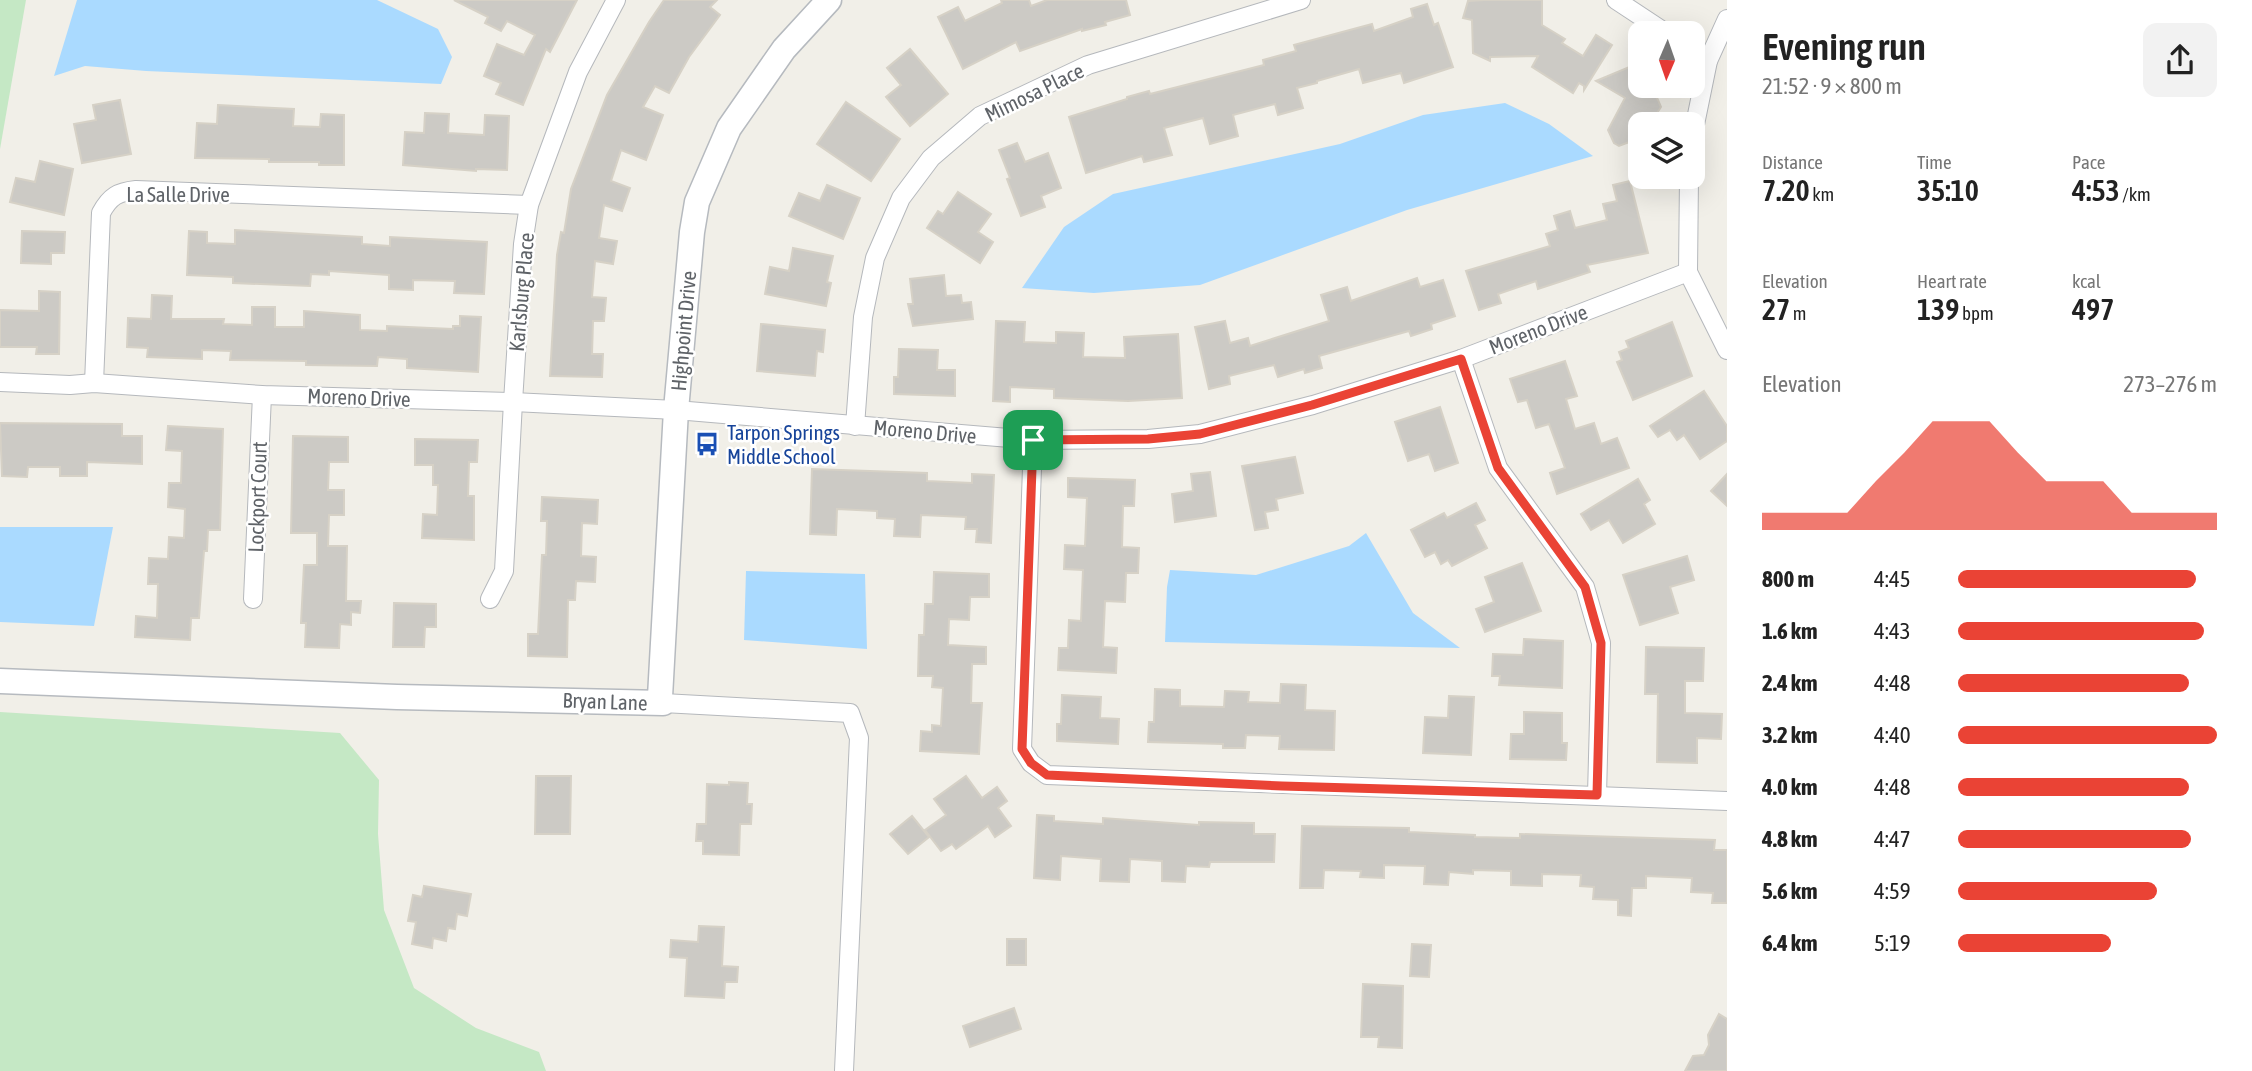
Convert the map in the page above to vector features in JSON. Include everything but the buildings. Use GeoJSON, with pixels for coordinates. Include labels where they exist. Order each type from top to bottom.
{"type":"FeatureCollection","features":[{"type":"Feature","properties":{"kind":"street","name":"Karlsburg Place"},"geometry":{"type":"LineString","coordinates":[[490,599],[505,570],[523,244],[529,205],[578,72],[616,0]]}},
{"type":"Feature","properties":{"kind":"street","name":"Highpoint Drive"},"geometry":{"type":"LineString","coordinates":[[663,703],[660,697],[663,681],[676,410],[697,202],[729,128],[784,50],[829,0]]}},
{"type":"Feature","properties":{"kind":"street","name":"Mimosa Place"},"geometry":{"type":"LineString","coordinates":[[855,426],[863,317],[875,258],[901,198],[931,158],[980,116],[1087,65],[1301,0]]}},
{"type":"Feature","properties":{"kind":"street"},"geometry":{"type":"LineString","coordinates":[[1616,0],[1648,21]]}},
{"type":"Feature","properties":{"kind":"street"},"geometry":{"type":"LineString","coordinates":[[1698,112],[1708,61],[1727,19]]}},
{"type":"Feature","properties":{"kind":"street"},"geometry":{"type":"LineString","coordinates":[[1689,189],[1688,272],[1727,350]]}},
{"type":"Feature","properties":{"kind":"street","name":"La Salle Drive"},"geometry":{"type":"LineString","coordinates":[[94,383],[101,213],[111,197],[123,191],[529,205]]}},
{"type":"Feature","properties":{"kind":"street","name":"Moreno Drive"},"geometry":{"type":"LineString","coordinates":[[94,383],[262,395],[676,410],[1033,440],[1148,439],[1200,434],[1312,405],[1461,359],[1688,272]]}},
{"type":"Feature","properties":{"kind":"street"},"geometry":{"type":"LineString","coordinates":[[1461,359],[1498,468],[1585,587],[1601,643],[1597,795]]}},
{"type":"Feature","properties":{"kind":"street"},"geometry":{"type":"LineString","coordinates":[[0,382],[70,385],[94,383]]}},
{"type":"Feature","properties":{"kind":"street","name":"Lockport Court"},"geometry":{"type":"LineString","coordinates":[[254,599],[262,395]]}},
{"type":"Feature","properties":{"kind":"street"},"geometry":{"type":"LineString","coordinates":[[1033,440],[1022,749],[1031,763],[1047,775],[1727,801]]}},
{"type":"Feature","properties":{"kind":"street","name":"Bryan Lane"},"geometry":{"type":"LineString","coordinates":[[0,681],[397,697],[663,703],[850,713],[859,738],[844,1071]]}},
{"type":"Feature","properties":{"kind":"green space"},"geometry":{"type":"Polygon","coordinates":[[[0,0],[26,0],[0,149],[0,0]]]}},
{"type":"Feature","properties":{"kind":"green space"},"geometry":{"type":"Polygon","coordinates":[[[0,712],[340,733],[379,780],[378,834],[384,910],[414,988],[476,1028],[539,1052],[546,1071],[0,1071],[0,712]]]}},
{"type":"Feature","properties":{"kind":"water"},"geometry":{"type":"Polygon","coordinates":[[[77,0],[377,0],[438,29],[452,57],[441,84],[85,66],[54,76],[77,0]]]}},
{"type":"Feature","properties":{"kind":"water"},"geometry":{"type":"Polygon","coordinates":[[[1505,103],[1549,124],[1593,156],[1407,210],[1200,285],[1094,293],[1022,288],[1064,227],[1113,194],[1340,144],[1423,115],[1505,103]]]}},
{"type":"Feature","properties":{"kind":"water"},"geometry":{"type":"Polygon","coordinates":[[[0,527],[113,527],[94,626],[0,622],[0,527]]]}},
{"type":"Feature","properties":{"kind":"water"},"geometry":{"type":"Polygon","coordinates":[[[1366,533],[1413,613],[1460,648],[1165,642],[1170,570],[1256,575],[1349,546],[1366,533]]]}},
{"type":"Feature","properties":{"kind":"water"},"geometry":{"type":"Polygon","coordinates":[[[746,571],[865,574],[867,649],[744,640],[746,571]]]}},
{"type":"Feature","properties":{"kind":"place","name":"Tarpon Springs Middle School"},"geometry":{"type":"Point","coordinates":[707,444]}},
{"type":"Feature","properties":{"kind":"route"},"geometry":{"type":"LineString","coordinates":[[1461,359],[1498,468],[1585,587],[1601,643],[1597,795],[1282,786],[1047,775],[1031,763],[1022,749],[1033,440],[1148,439],[1200,434],[1312,405],[1461,359]]}}]}
